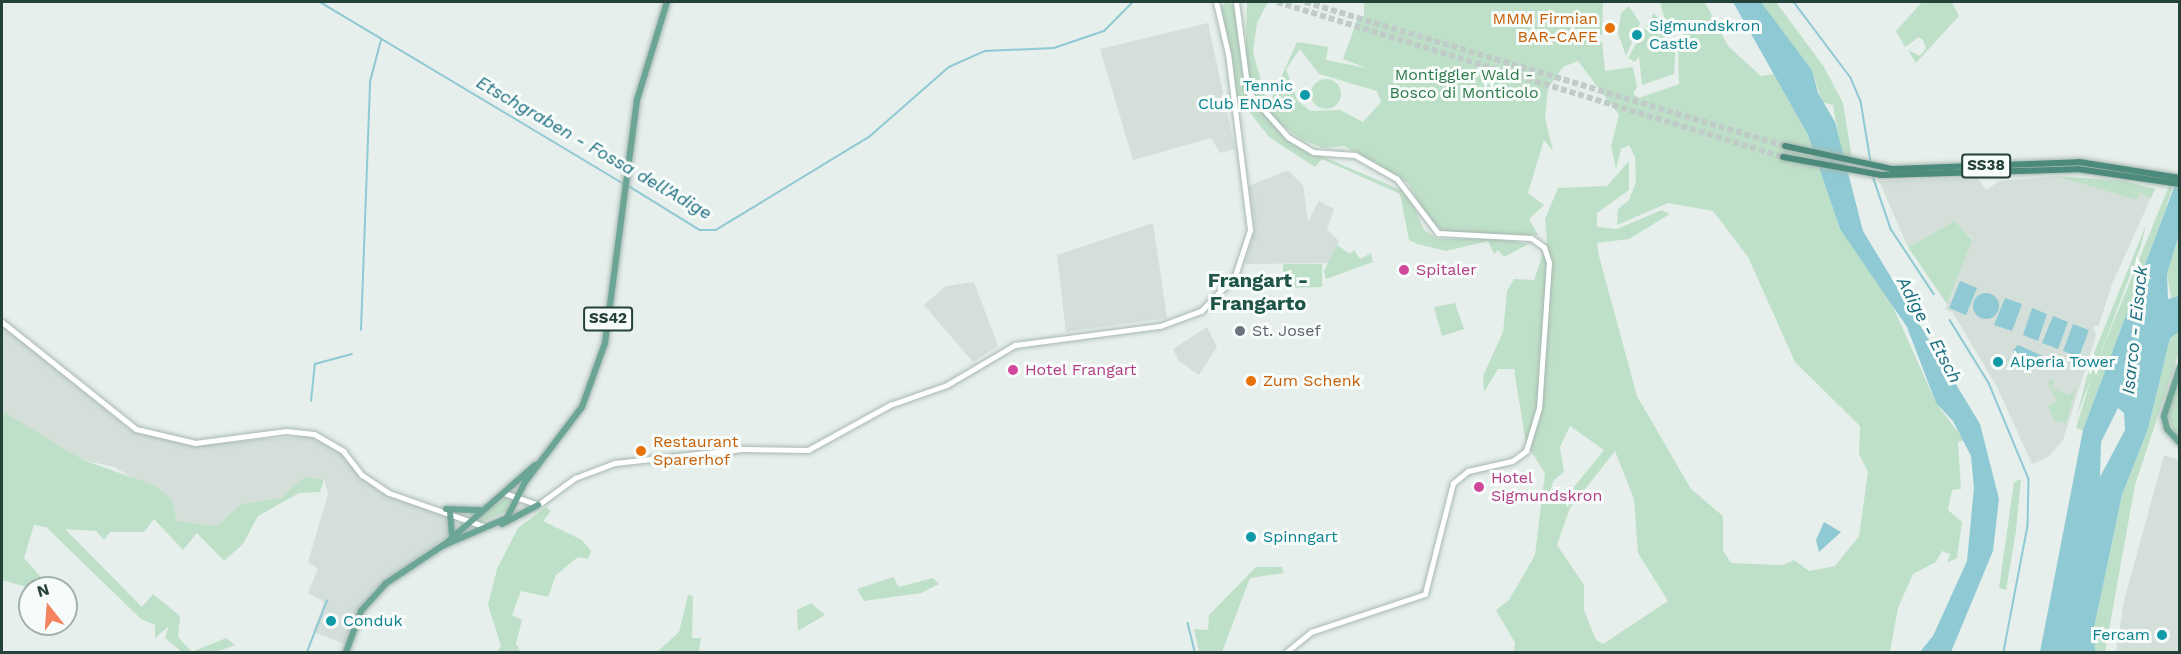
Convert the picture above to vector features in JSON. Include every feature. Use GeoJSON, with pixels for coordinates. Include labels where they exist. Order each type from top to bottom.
{"type":"FeatureCollection","features":[{"type":"Feature","properties":{"kind":"highway","name":"SS38"},"geometry":{"type":"LineString","coordinates":[[1785,146],[1892,169],[2079,162],[2180,178]]}},
{"type":"Feature","properties":{"kind":"highway","name":"SS38"},"geometry":{"type":"LineString","coordinates":[[1783,157],[1904,177],[2078,169],[2180,184]]}},
{"type":"Feature","properties":{"kind":"main road","name":"SS42"},"geometry":{"type":"LineString","coordinates":[[346,652],[356,621],[375,593],[442,546],[480,510],[538,463],[572,424],[594,382],[610,303],[623,171],[637,100],[666,2]]}},
{"type":"Feature","properties":{"kind":"main road"},"geometry":{"type":"LineString","coordinates":[[1236,2],[1248,92],[1288,137],[1314,152],[1355,155],[1397,179],[1425,222],[1446,236],[1524,237],[1540,243],[1549,262],[1549,311],[1539,359],[1539,408],[1526,451],[1512,461],[1468,471],[1453,483],[1425,594],[1311,632],[1287,652]]}},
{"type":"Feature","properties":{"kind":"main road"},"geometry":{"type":"LineString","coordinates":[[2,322],[136,429],[195,443],[286,431],[314,434],[343,451],[377,487],[448,510],[470,520],[474,525],[496,525],[538,506]]}},
{"type":"Feature","properties":{"kind":"main road"},"geometry":{"type":"LineString","coordinates":[[2180,368],[2164,416],[2169,434],[2180,443]]}},
{"type":"Feature","properties":{"kind":"main road","name":"SS42"},"geometry":{"type":"LineString","coordinates":[[442,546],[496,525],[519,498],[538,463]]}},
{"type":"Feature","properties":{"kind":"main road"},"geometry":{"type":"LineString","coordinates":[[448,510],[480,510]]}},
{"type":"Feature","properties":{"kind":"main road"},"geometry":{"type":"LineString","coordinates":[[448,510],[451,537]]}},
{"type":"Feature","properties":{"kind":"street"},"geometry":{"type":"LineString","coordinates":[[499,494],[519,498],[538,506],[575,478],[615,463],[717,451],[816,448],[1015,345],[1160,326],[1201,311],[1235,276],[1250,230],[1228,54],[1217,3]]}},
{"type":"Feature","properties":{"kind":"shaded area"},"geometry":{"type":"Polygon","coordinates":[[[1208,23],[1235,149],[1220,153],[1211,138],[1133,160],[1100,49],[1208,23]]]}},
{"type":"Feature","properties":{"kind":"shaded area"},"geometry":{"type":"Polygon","coordinates":[[[1288,170],[1303,185],[1308,221],[1319,201],[1334,209],[1327,229],[1339,241],[1329,263],[1245,264],[1255,228],[1249,186],[1288,170]]]}},
{"type":"Feature","properties":{"kind":"shaded area"},"geometry":{"type":"Polygon","coordinates":[[[2057,176],[2155,189],[2112,284],[2099,325],[2093,327],[2096,335],[2063,440],[2048,457],[2032,464],[1997,387],[1953,313],[1945,309],[1972,239],[1955,221],[1908,247],[1879,181],[1978,178],[1986,190],[1999,181],[2057,176]]]}},
{"type":"Feature","properties":{"kind":"shaded area"},"geometry":{"type":"Polygon","coordinates":[[[1153,223],[1167,318],[1066,332],[1057,255],[1153,223]]]}},
{"type":"Feature","properties":{"kind":"shaded area"},"geometry":{"type":"Polygon","coordinates":[[[974,282],[998,346],[973,362],[924,305],[946,286],[974,282]]]}},
{"type":"Feature","properties":{"kind":"shaded area"},"geometry":{"type":"Polygon","coordinates":[[[2,325],[129,429],[188,445],[308,436],[341,453],[378,491],[449,516],[449,535],[373,590],[345,644],[313,632],[324,602],[308,593],[318,569],[308,562],[328,494],[324,479],[304,477],[281,498],[241,504],[217,526],[177,521],[172,500],[114,467],[83,460],[48,442],[2,411],[2,325]]]}},
{"type":"Feature","properties":{"kind":"shaded area"},"geometry":{"type":"Polygon","coordinates":[[[1207,327],[1217,347],[1199,375],[1179,361],[1173,349],[1207,327]]]}},
{"type":"Feature","properties":{"kind":"shaded area","name":"Fercam"},"geometry":{"type":"Polygon","coordinates":[[[2164,455],[2179,460],[2179,652],[2116,652],[2124,601],[2164,455]]]}},
{"type":"Feature","properties":{"kind":"green space"},"geometry":{"type":"Polygon","coordinates":[[[1226,2],[1234,5],[1245,94],[1291,143],[1408,193],[1424,230],[1438,239],[1499,239],[1529,244],[1504,257],[1498,250],[1494,254],[1488,241],[1446,251],[1417,244],[1409,240],[1400,194],[1322,159],[1315,167],[1269,137],[1234,92],[1221,7],[1226,2]]]}},
{"type":"Feature","properties":{"kind":"green space","name":"Montiggler Wald - Bosco di Monticolo"},"geometry":{"type":"Polygon","coordinates":[[[1247,2],[1268,2],[1257,23],[1253,52],[1268,106],[1297,42],[1328,47],[1326,60],[1366,68],[1343,59],[1358,18],[1364,16],[1364,2],[1603,2],[1602,34],[1596,39],[1602,42],[1605,71],[1633,67],[1637,87],[1633,94],[1639,98],[1679,84],[1678,38],[1684,35],[1664,17],[1660,2],[1705,2],[1728,46],[1761,76],[1774,74],[1808,135],[1840,229],[1890,300],[1936,403],[1964,440],[1958,442],[1961,489],[1952,490],[1948,510],[1962,522],[1957,558],[1947,563],[1950,554],[1942,551],[1936,562],[1913,574],[1898,608],[1890,652],[1514,652],[1515,643],[1496,610],[1509,600],[1535,555],[1545,473],[1526,444],[1514,369],[1498,369],[1484,392],[1483,376],[1503,332],[1507,291],[1514,279],[1534,280],[1547,241],[1545,219],[1558,188],[1607,186],[1629,161],[1629,190],[1597,213],[1597,227],[1617,229],[1662,210],[1670,214],[1629,239],[1597,243],[1599,256],[1637,396],[1691,489],[1723,516],[1723,550],[1731,563],[1783,565],[1794,560],[1809,571],[1835,566],[1859,536],[1868,472],[1859,454],[1860,426],[1795,362],[1748,257],[1713,211],[1668,203],[1617,225],[1618,209],[1629,200],[1636,182],[1635,157],[1629,145],[1621,149],[1616,169],[1611,146],[1619,115],[1578,61],[1563,67],[1548,88],[1545,118],[1553,151],[1544,140],[1528,193],[1544,205],[1529,219],[1538,235],[1455,234],[1432,226],[1408,183],[1344,146],[1323,148],[1302,140],[1269,115],[1245,80],[1247,2]],[[1300,49],[1286,69],[1297,100],[1310,111],[1340,110],[1363,122],[1381,102],[1377,91],[1319,74],[1300,49]],[[1570,426],[1560,447],[1564,472],[1554,480],[1547,499],[1553,502],[1573,488],[1604,450],[1570,426]],[[1615,451],[1570,508],[1557,545],[1584,585],[1584,610],[1596,640],[1603,644],[1668,601],[1638,553],[1634,499],[1615,451]]]}},
{"type":"Feature","properties":{"kind":"green space"},"geometry":{"type":"Polygon","coordinates":[[[1761,2],[1776,2],[1824,67],[1843,103],[1852,158],[1842,157],[1833,105],[1822,102],[1812,70],[1761,2]]]}},
{"type":"Feature","properties":{"kind":"green space"},"geometry":{"type":"Polygon","coordinates":[[[1922,2],[1952,2],[1959,16],[1916,63],[1908,50],[1920,56],[1926,48],[1923,40],[1919,37],[1905,47],[1896,31],[1922,2]]]}},
{"type":"Feature","properties":{"kind":"green space"},"geometry":{"type":"Polygon","coordinates":[[[1629,6],[1640,23],[1626,56],[1618,33],[1621,13],[1629,6]]]}},
{"type":"Feature","properties":{"kind":"green space"},"geometry":{"type":"Polygon","coordinates":[[[1654,13],[1670,33],[1647,48],[1676,40],[1674,74],[1642,85],[1639,56],[1635,62],[1628,58],[1654,13]]]}},
{"type":"Feature","properties":{"kind":"green space"},"geometry":{"type":"Polygon","coordinates":[[[1326,79],[1337,83],[1341,94],[1337,105],[1326,109],[1315,105],[1311,94],[1315,83],[1326,79]]]}},
{"type":"Feature","properties":{"kind":"green space"},"geometry":{"type":"Polygon","coordinates":[[[2057,176],[2124,181],[2155,189],[2151,198],[2140,193],[2137,200],[2057,176]]]}},
{"type":"Feature","properties":{"kind":"green space"},"geometry":{"type":"Polygon","coordinates":[[[2169,186],[2173,187],[2158,230],[2083,431],[2076,428],[2093,372],[2169,186]]]}},
{"type":"Feature","properties":{"kind":"green space"},"geometry":{"type":"Polygon","coordinates":[[[1955,221],[1972,240],[1947,304],[1908,247],[1955,221]]]}},
{"type":"Feature","properties":{"kind":"green space"},"geometry":{"type":"Polygon","coordinates":[[[2146,225],[2140,249],[2076,418],[2092,358],[2146,225]]]}},
{"type":"Feature","properties":{"kind":"green space"},"geometry":{"type":"Polygon","coordinates":[[[2179,235],[2179,296],[2172,302],[2167,274],[2179,235]]]}},
{"type":"Feature","properties":{"kind":"green space"},"geometry":{"type":"Polygon","coordinates":[[[1337,245],[1350,254],[1354,250],[1360,259],[1371,253],[1373,262],[1326,279],[1324,271],[1337,245]]]}},
{"type":"Feature","properties":{"kind":"green space"},"geometry":{"type":"Polygon","coordinates":[[[1283,264],[1322,264],[1322,287],[1283,288],[1283,264]]]}},
{"type":"Feature","properties":{"kind":"green space"},"geometry":{"type":"Polygon","coordinates":[[[1455,303],[1464,329],[1442,336],[1434,307],[1455,303]]]}},
{"type":"Feature","properties":{"kind":"green space"},"geometry":{"type":"Polygon","coordinates":[[[2179,332],[2179,352],[2135,485],[2105,652],[2095,652],[2094,628],[2122,495],[2148,429],[2170,338],[2179,332]]]}},
{"type":"Feature","properties":{"kind":"green space"},"geometry":{"type":"Polygon","coordinates":[[[2179,375],[2179,440],[2167,416],[2179,375]]]}},
{"type":"Feature","properties":{"kind":"green space"},"geometry":{"type":"Polygon","coordinates":[[[2050,379],[2055,380],[2052,388],[2068,395],[2076,389],[2066,423],[2054,421],[2048,406],[2057,402],[2048,383],[2050,379]]]}},
{"type":"Feature","properties":{"kind":"green space"},"geometry":{"type":"Polygon","coordinates":[[[2,411],[83,460],[156,486],[172,500],[177,521],[217,526],[241,504],[281,498],[304,477],[324,479],[320,492],[299,493],[258,516],[243,544],[224,561],[197,533],[183,550],[154,519],[144,532],[110,532],[104,540],[96,531],[65,529],[142,607],[153,594],[180,616],[178,637],[192,652],[182,652],[165,638],[169,626],[155,638],[155,625],[141,619],[46,527],[34,525],[24,558],[40,576],[18,576],[18,585],[2,580],[2,411]]]}},
{"type":"Feature","properties":{"kind":"green space"},"geometry":{"type":"Polygon","coordinates":[[[2021,479],[2016,531],[2006,590],[1999,588],[2014,482],[2021,479]]]}},
{"type":"Feature","properties":{"kind":"green space"},"geometry":{"type":"Polygon","coordinates":[[[507,496],[512,500],[507,511],[480,523],[478,518],[507,496]]]}},
{"type":"Feature","properties":{"kind":"green space"},"geometry":{"type":"Polygon","coordinates":[[[546,507],[551,511],[543,521],[582,540],[591,551],[588,559],[578,557],[556,575],[548,597],[521,591],[512,615],[522,620],[516,644],[521,652],[497,652],[501,646],[488,605],[497,569],[518,528],[546,507]]]}},
{"type":"Feature","properties":{"kind":"green space"},"geometry":{"type":"Polygon","coordinates":[[[1256,567],[1282,567],[1284,573],[1250,578],[1222,652],[1199,652],[1194,629],[1208,630],[1209,615],[1256,567]]]}},
{"type":"Feature","properties":{"kind":"green space"},"geometry":{"type":"Polygon","coordinates":[[[893,577],[899,587],[933,578],[939,584],[921,593],[864,601],[857,589],[893,577]]]}},
{"type":"Feature","properties":{"kind":"green space"},"geometry":{"type":"Polygon","coordinates":[[[688,595],[693,596],[692,638],[701,638],[699,652],[657,652],[679,632],[688,595]]]}},
{"type":"Feature","properties":{"kind":"green space"},"geometry":{"type":"Polygon","coordinates":[[[811,603],[825,615],[798,631],[797,610],[811,603]]]}},
{"type":"Feature","properties":{"kind":"green space"},"geometry":{"type":"Polygon","coordinates":[[[226,638],[235,645],[216,652],[192,652],[226,638]]]}},
{"type":"Feature","properties":{"kind":"water"},"geometry":{"type":"Polygon","coordinates":[[[1733,2],[1761,2],[1812,70],[1818,93],[1835,122],[1863,231],[1980,424],[1999,499],[1993,551],[1951,652],[1920,652],[1933,636],[1967,561],[1974,488],[1971,456],[1953,421],[1936,403],[1907,327],[1840,229],[1808,135],[1733,2]]]}},
{"type":"Feature","properties":{"kind":"water","name":"Isarco - Eisack"},"geometry":{"type":"Polygon","coordinates":[[[2179,174],[2179,235],[2167,274],[2168,299],[2179,296],[2179,332],[2170,338],[2148,429],[2122,495],[2094,628],[2095,652],[2040,652],[2083,430],[2179,174]],[[2118,408],[2101,442],[2100,477],[2125,430],[2124,413],[2118,408]]]}},
{"type":"Feature","properties":{"kind":"water"},"geometry":{"type":"Polygon","coordinates":[[[1960,281],[1977,288],[1966,315],[1949,308],[1960,281]]]}},
{"type":"Feature","properties":{"kind":"water"},"geometry":{"type":"Polygon","coordinates":[[[1986,293],[1995,297],[1999,306],[1995,315],[1986,319],[1977,315],[1973,306],[1977,297],[1986,293]]]}},
{"type":"Feature","properties":{"kind":"water"},"geometry":{"type":"Polygon","coordinates":[[[2005,298],[2022,304],[2012,331],[1994,325],[2005,298]]]}},
{"type":"Feature","properties":{"kind":"water"},"geometry":{"type":"Polygon","coordinates":[[[2032,308],[2047,314],[2038,341],[2023,335],[2032,308]]]}},
{"type":"Feature","properties":{"kind":"water"},"geometry":{"type":"Polygon","coordinates":[[[2053,316],[2068,322],[2058,349],[2042,343],[2053,316]]]}},
{"type":"Feature","properties":{"kind":"water"},"geometry":{"type":"Polygon","coordinates":[[[2073,324],[2089,330],[2079,357],[2063,351],[2073,324]]]}},
{"type":"Feature","properties":{"kind":"water"},"geometry":{"type":"Polygon","coordinates":[[[2018,345],[2059,363],[2060,367],[2029,360],[2013,350],[2018,345]]]}},
{"type":"Feature","properties":{"kind":"water"},"geometry":{"type":"Polygon","coordinates":[[[1824,522],[1841,532],[1819,552],[1816,540],[1824,522]]]}},
{"type":"Feature","properties":{"kind":"waterway","name":"Etschgraben - Fossa dell'Adige"},"geometry":{"type":"LineString","coordinates":[[320,2],[623,183]]}},
{"type":"Feature","properties":{"kind":"waterway","name":"Etschgraben - Fossa dell'Adige"},"geometry":{"type":"LineString","coordinates":[[627,185],[700,230],[716,230],[869,137],[949,67],[985,51],[1054,48],[1104,31],[1133,2]]}},
{"type":"Feature","properties":{"kind":"waterway"},"geometry":{"type":"LineString","coordinates":[[1794,2],[1851,78],[1861,101],[1871,162]]}},
{"type":"Feature","properties":{"kind":"waterway"},"geometry":{"type":"LineString","coordinates":[[361,330],[370,82],[381,40]]}},
{"type":"Feature","properties":{"kind":"waterway","name":"Adige - Etsch"},"geometry":{"type":"LineString","coordinates":[[1873,176],[1891,229],[1934,294]]}},
{"type":"Feature","properties":{"kind":"waterway"},"geometry":{"type":"LineString","coordinates":[[1950,320],[1989,383],[2029,479],[2028,526],[2004,652]]}},
{"type":"Feature","properties":{"kind":"waterway"},"geometry":{"type":"LineString","coordinates":[[311,401],[315,364],[352,354]]}},
{"type":"Feature","properties":{"kind":"waterway"},"geometry":{"type":"LineString","coordinates":[[307,652],[327,601]]}},
{"type":"Feature","properties":{"kind":"waterway"},"geometry":{"type":"LineString","coordinates":[[1188,623],[1195,652]]}},
{"type":"Feature","properties":{"kind":"tunnel"},"geometry":{"type":"LineString","coordinates":[[1277,2],[1783,157]]}},
{"type":"Feature","properties":{"kind":"tunnel"},"geometry":{"type":"LineString","coordinates":[[1305,2],[1785,146]]}},
{"type":"Feature","properties":{"kind":"place","name":"MMM Firmian BAR-CAFE"},"geometry":{"type":"Point","coordinates":[1610,28]}},
{"type":"Feature","properties":{"kind":"place","name":"Sigmundskron Castle"},"geometry":{"type":"Point","coordinates":[1637,35]}},
{"type":"Feature","properties":{"kind":"place","name":"Tennic Club ENDAS"},"geometry":{"type":"Point","coordinates":[1305,95]}},
{"type":"Feature","properties":{"kind":"place","name":"Spitaler"},"geometry":{"type":"Point","coordinates":[1404,270]}},
{"type":"Feature","properties":{"kind":"place","name":"St. Josef"},"geometry":{"type":"Point","coordinates":[1240,331]}},
{"type":"Feature","properties":{"kind":"place","name":"Alperia Tower"},"geometry":{"type":"Point","coordinates":[1998,362]}},
{"type":"Feature","properties":{"kind":"place","name":"Hotel Frangart"},"geometry":{"type":"Point","coordinates":[1013,370]}},
{"type":"Feature","properties":{"kind":"place","name":"Zum Schenk"},"geometry":{"type":"Point","coordinates":[1251,381]}},
{"type":"Feature","properties":{"kind":"place","name":"Restaurant Sparerhof"},"geometry":{"type":"Point","coordinates":[641,451]}},
{"type":"Feature","properties":{"kind":"place","name":"Hotel Sigmundskron"},"geometry":{"type":"Point","coordinates":[1479,487]}},
{"type":"Feature","properties":{"kind":"place","name":"Spinngart"},"geometry":{"type":"Point","coordinates":[1251,537]}},
{"type":"Feature","properties":{"kind":"place","name":"Conduk"},"geometry":{"type":"Point","coordinates":[331,621]}},
{"type":"Feature","properties":{"kind":"place","name":"Fercam"},"geometry":{"type":"Point","coordinates":[2162,635]}},
{"type":"Feature","properties":{"kind":"district","name":"Frangart - Frangarto"},"geometry":{"type":"Point","coordinates":[1258,292]}}]}
